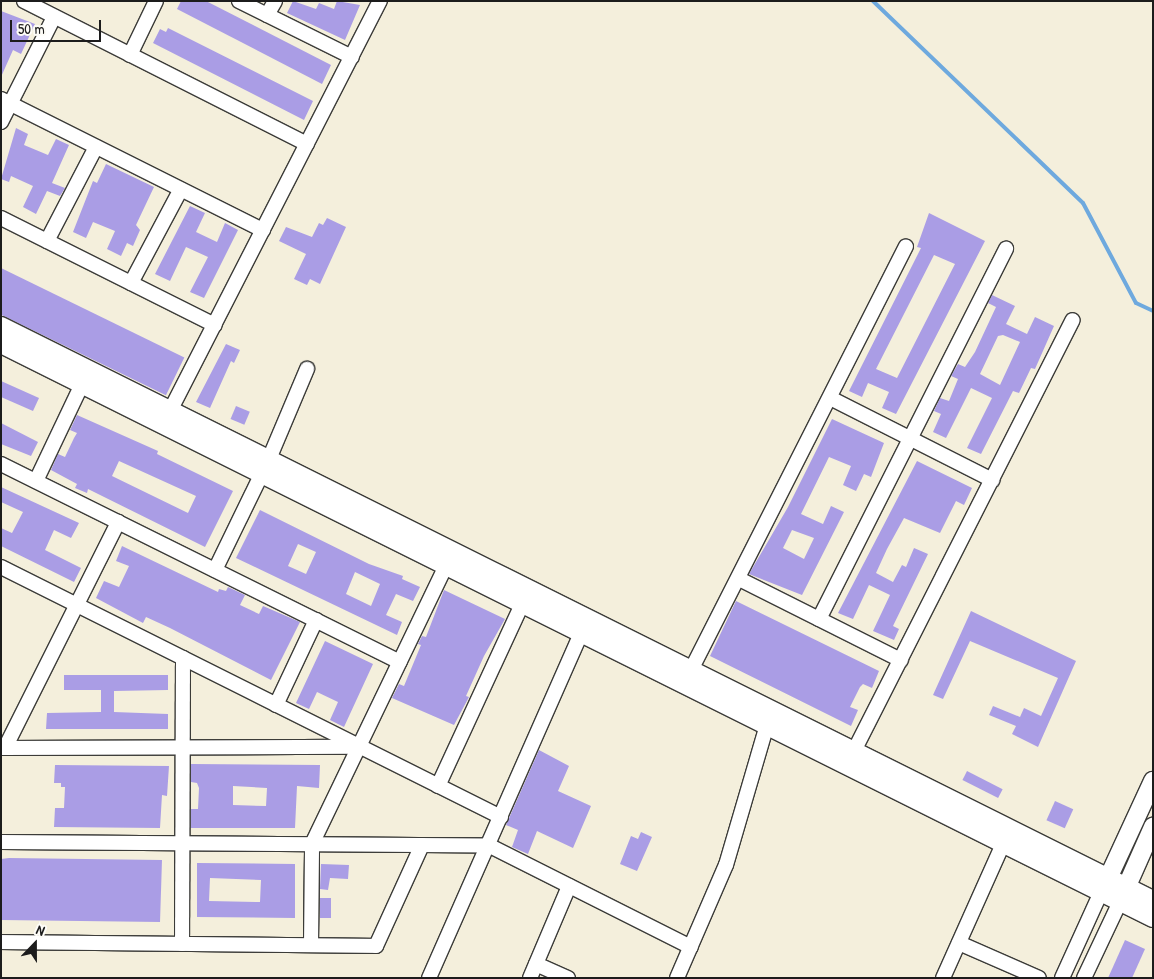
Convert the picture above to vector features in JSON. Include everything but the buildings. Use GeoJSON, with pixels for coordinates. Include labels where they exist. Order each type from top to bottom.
{"type":"FeatureCollection","features":[{"type":"Feature","properties":{"kind":"street"},"geometry":{"type":"LineString","coordinates":[[24,1],[307,144]]}},
{"type":"Feature","properties":{"kind":"street"},"geometry":{"type":"LineString","coordinates":[[130,55],[156,1]]}},
{"type":"Feature","properties":{"kind":"street"},"geometry":{"type":"LineString","coordinates":[[240,1],[352,57]]}},
{"type":"Feature","properties":{"kind":"street"},"geometry":{"type":"LineString","coordinates":[[267,15],[275,1]]}},
{"type":"Feature","properties":{"kind":"street"},"geometry":{"type":"LineString","coordinates":[[170,411],[380,1]]}},
{"type":"Feature","properties":{"kind":"street"},"geometry":{"type":"LineString","coordinates":[[1,122],[6,101],[54,17]]}},
{"type":"Feature","properties":{"kind":"street"},"geometry":{"type":"LineString","coordinates":[[6,101],[263,230]]}},
{"type":"Feature","properties":{"kind":"street"},"geometry":{"type":"LineString","coordinates":[[47,240],[96,147]]}},
{"type":"Feature","properties":{"kind":"street"},"geometry":{"type":"LineString","coordinates":[[131,283],[181,189]]}},
{"type":"Feature","properties":{"kind":"street"},"geometry":{"type":"LineString","coordinates":[[1,218],[215,325]]}},
{"type":"Feature","properties":{"kind":"street"},"geometry":{"type":"LineString","coordinates":[[691,670],[906,247]]}},
{"type":"Feature","properties":{"kind":"street"},"geometry":{"type":"LineString","coordinates":[[819,619],[1006,248]]}},
{"type":"Feature","properties":{"kind":"street"},"geometry":{"type":"LineString","coordinates":[[854,751],[1073,320]]}},
{"type":"Feature","properties":{"kind":"street"},"geometry":{"type":"LineString","coordinates":[[1,326],[170,411],[266,467],[522,604],[1004,844],[1105,885]]}},
{"type":"Feature","properties":{"kind":"street"},"geometry":{"type":"LineString","coordinates":[[1,344],[82,384],[266,467],[772,710],[854,751],[1123,894],[1153,918]]}},
{"type":"Feature","properties":{"kind":"street"},"geometry":{"type":"LineString","coordinates":[[215,570],[266,467],[307,369]]}},
{"type":"Feature","properties":{"kind":"street"},"geometry":{"type":"LineString","coordinates":[[36,481],[82,384]]}},
{"type":"Feature","properties":{"kind":"street"},"geometry":{"type":"LineString","coordinates":[[830,398],[992,480]]}},
{"type":"Feature","properties":{"kind":"street"},"geometry":{"type":"LineString","coordinates":[[1,464],[400,662]]}},
{"type":"Feature","properties":{"kind":"street"},"geometry":{"type":"LineString","coordinates":[[118,522],[78,606],[3,748],[182,749],[359,746]]}},
{"type":"Feature","properties":{"kind":"street"},"geometry":{"type":"LineString","coordinates":[[311,945],[312,844],[446,564]]}},
{"type":"Feature","properties":{"kind":"street"},"geometry":{"type":"LineString","coordinates":[[1,567],[500,817]]}},
{"type":"Feature","properties":{"kind":"street"},"geometry":{"type":"LineString","coordinates":[[738,579],[901,660]]}},
{"type":"Feature","properties":{"kind":"street"},"geometry":{"type":"LineString","coordinates":[[438,786],[522,604]]}},
{"type":"Feature","properties":{"kind":"street"},"geometry":{"type":"LineString","coordinates":[[276,705],[316,620]]}},
{"type":"Feature","properties":{"kind":"street"},"geometry":{"type":"LineString","coordinates":[[429,978],[581,633]]}},
{"type":"Feature","properties":{"kind":"street"},"geometry":{"type":"LineString","coordinates":[[182,944],[183,658]]}},
{"type":"Feature","properties":{"kind":"street"},"geometry":{"type":"LineString","coordinates":[[677,978],[726,865],[772,710]]}},
{"type":"Feature","properties":{"kind":"street"},"geometry":{"type":"LineString","coordinates":[[1062,978],[1153,781]]}},
{"type":"Feature","properties":{"kind":"street"},"geometry":{"type":"LineString","coordinates":[[1084,978],[1153,827]]}},
{"type":"Feature","properties":{"kind":"street"},"geometry":{"type":"LineString","coordinates":[[1,842],[488,845],[690,947]]}},
{"type":"Feature","properties":{"kind":"street"},"geometry":{"type":"LineString","coordinates":[[943,978],[1004,844]]}},
{"type":"Feature","properties":{"kind":"street"},"geometry":{"type":"LineString","coordinates":[[1,942],[376,946],[422,845]]}},
{"type":"Feature","properties":{"kind":"street"},"geometry":{"type":"LineString","coordinates":[[530,978],[569,886]]}},
{"type":"Feature","properties":{"kind":"street"},"geometry":{"type":"LineString","coordinates":[[1123,894],[1153,900]]}},
{"type":"Feature","properties":{"kind":"street"},"geometry":{"type":"LineString","coordinates":[[959,943],[1039,978]]}},
{"type":"Feature","properties":{"kind":"street"},"geometry":{"type":"LineString","coordinates":[[536,964],[568,978]]}},
{"type":"Feature","properties":{"kind":"waterway"},"geometry":{"type":"LineString","coordinates":[[873,1],[1083,203],[1136,303],[1153,311]]}}]}
